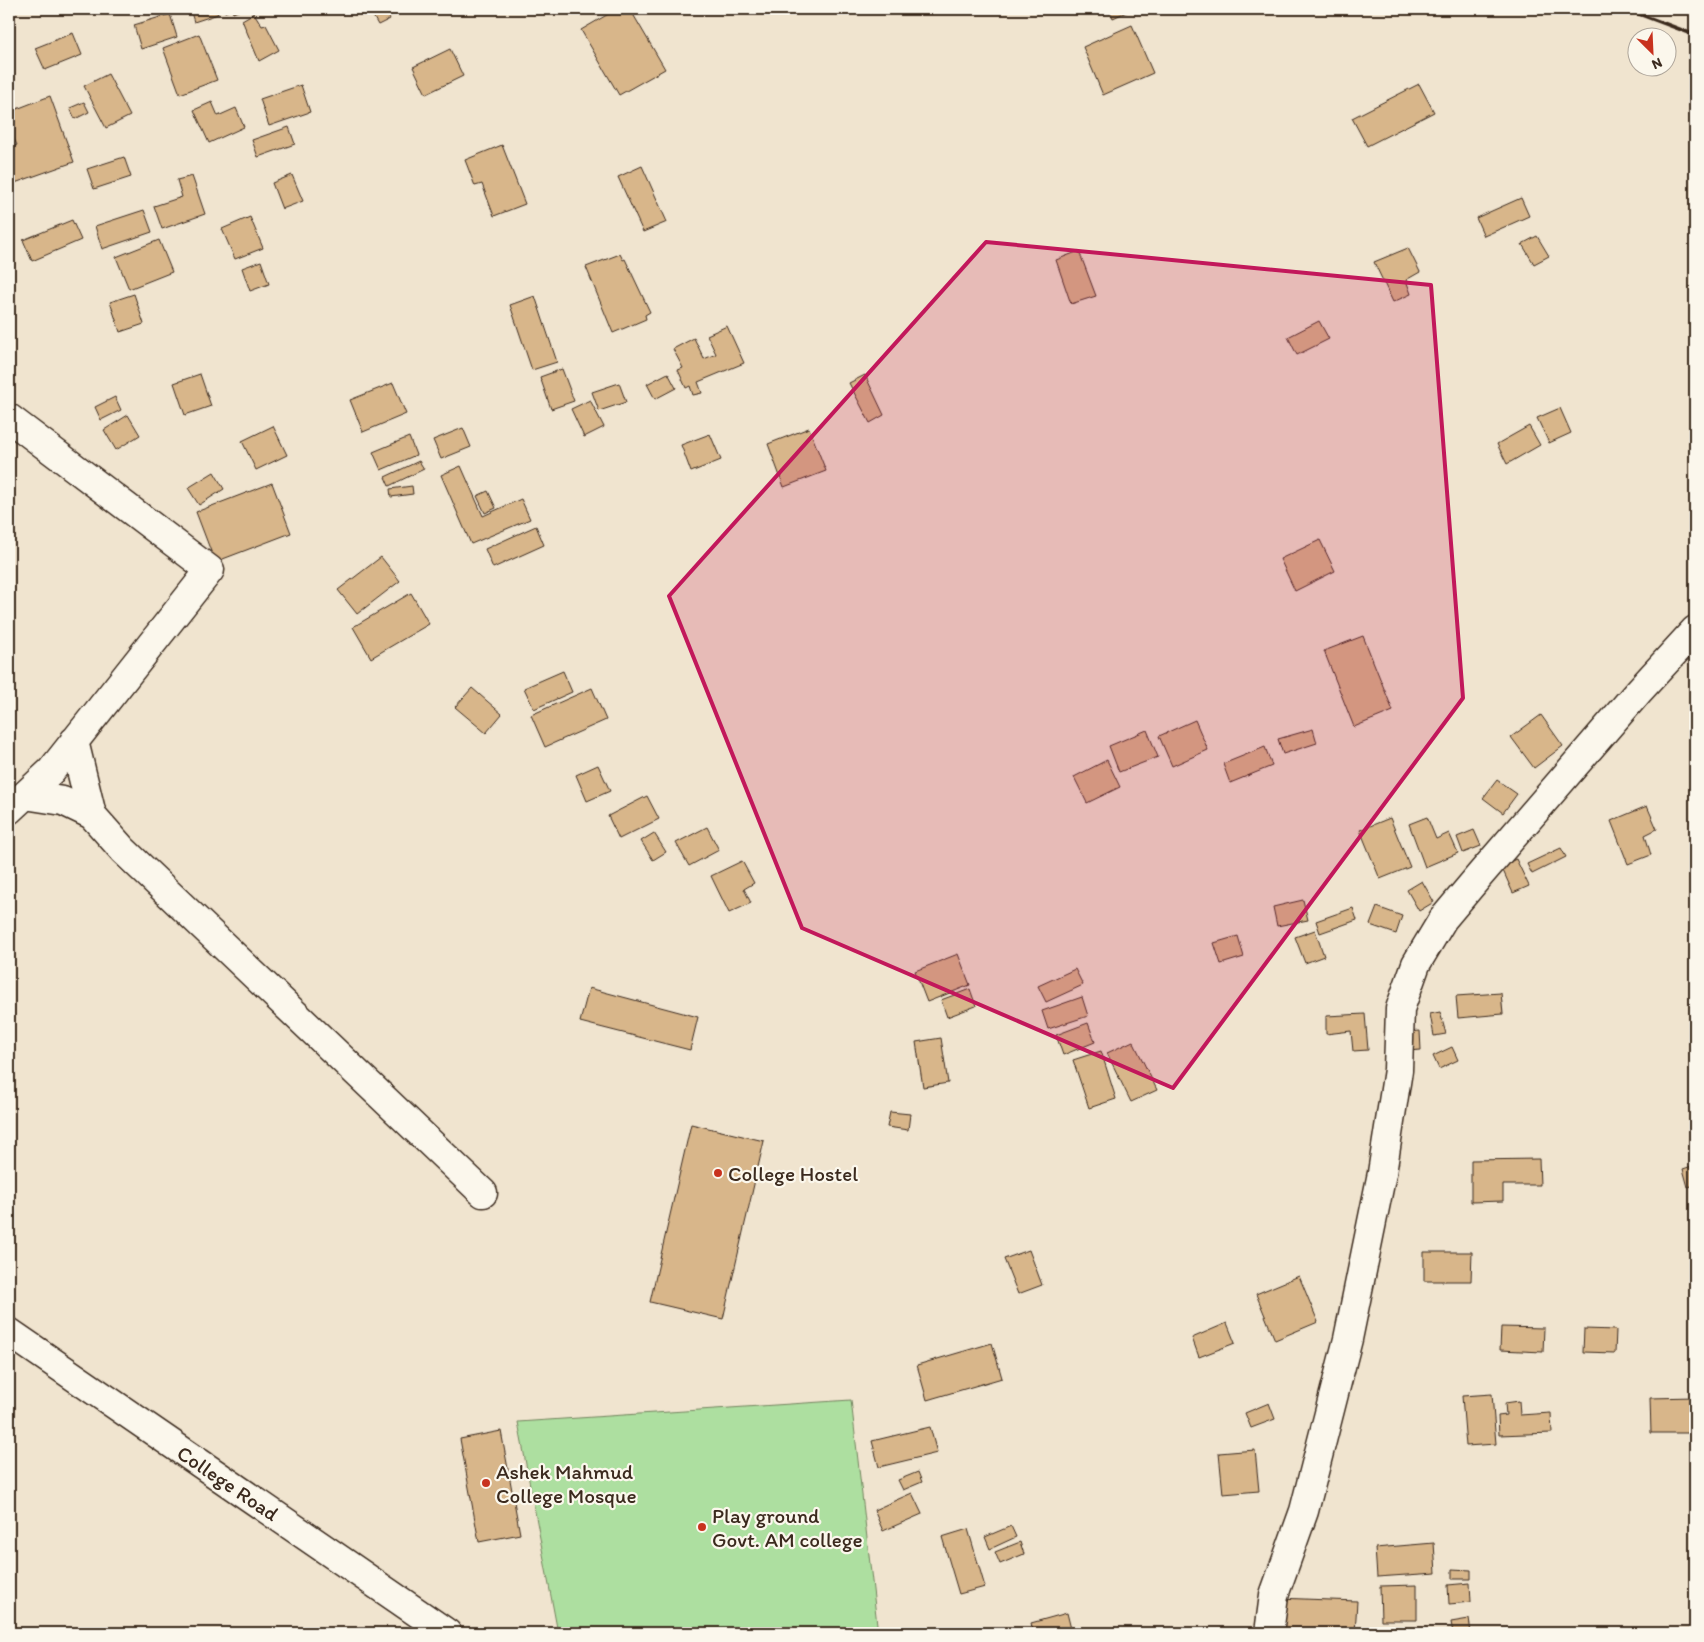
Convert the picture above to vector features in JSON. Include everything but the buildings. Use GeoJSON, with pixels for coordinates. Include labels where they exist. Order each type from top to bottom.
{"type":"FeatureCollection","features":[{"type":"Feature","properties":{"kind":"street"},"geometry":{"type":"LineString","coordinates":[[9,418],[210,570],[51,771],[17,803]]}},
{"type":"Feature","properties":{"kind":"street"},"geometry":{"type":"LineString","coordinates":[[1268,1633],[1274,1595],[1304,1512],[1348,1339],[1382,1173],[1398,1070],[1400,1009],[1416,964],[1443,919],[1638,692],[1695,630]]}},
{"type":"Feature","properties":{"kind":"street"},"geometry":{"type":"LineString","coordinates":[[74,741],[92,815]]}},
{"type":"Feature","properties":{"kind":"street"},"geometry":{"type":"LineString","coordinates":[[17,803],[63,801],[92,815],[123,850],[483,1193]]}},
{"type":"Feature","properties":{"kind":"street","name":"College Road"},"geometry":{"type":"LineString","coordinates":[[9,1332],[447,1633]]}},
{"type":"Feature","properties":{"kind":"highlighted area"},"geometry":{"type":"Polygon","coordinates":[[[986,242],[1431,285],[1463,698],[1173,1088],[802,928],[669,596],[986,242]]]}},
{"type":"Feature","properties":{"kind":"green space","name":"Play ground Govt. AM college"},"geometry":{"type":"Polygon","coordinates":[[[851,1400],[878,1633],[558,1633],[518,1422],[851,1400]]]}},
{"type":"Feature","properties":{"kind":"railway"},"geometry":{"type":"LineString","coordinates":[[1626,9],[1695,35]]}},
{"type":"Feature","properties":{"kind":"place","name":"College Hostel"},"geometry":{"type":"Point","coordinates":[718,1173]}},
{"type":"Feature","properties":{"kind":"place","name":"Ashek Mahmud College Mosque"},"geometry":{"type":"Point","coordinates":[486,1483]}},
{"type":"Feature","properties":{"kind":"place","name":"Play ground Govt. AM college"},"geometry":{"type":"Point","coordinates":[702,1527]}}]}
